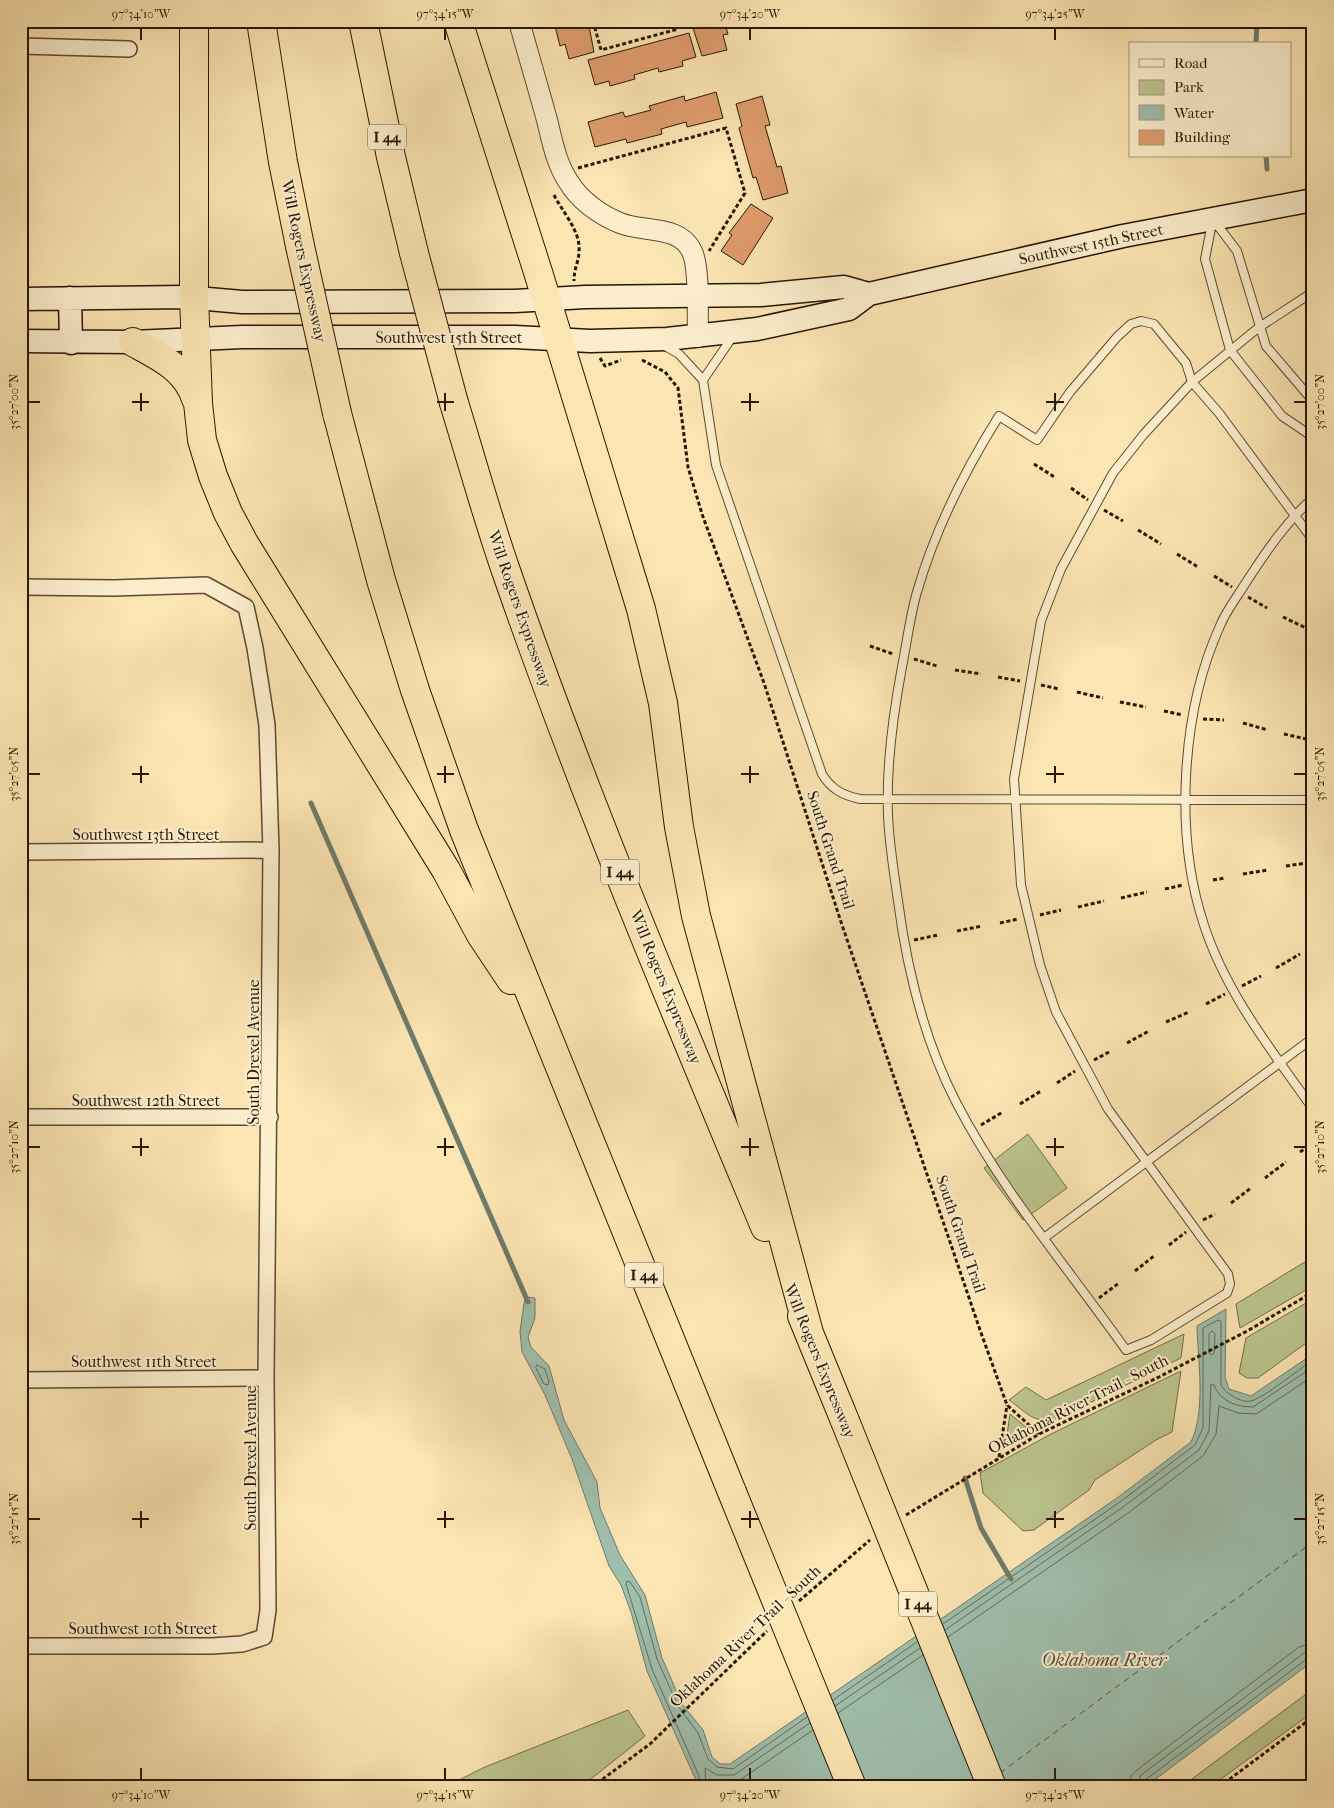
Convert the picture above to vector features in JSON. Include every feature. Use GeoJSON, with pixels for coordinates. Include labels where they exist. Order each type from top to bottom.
{"type":"FeatureCollection","features":[{"type":"Feature","properties":{"kind":"highway"},"geometry":{"type":"LineString","coordinates":[[194,21],[195,340],[202,440],[213,476],[232,521],[446,870],[481,935],[546,1034]]}},
{"type":"Feature","properties":{"kind":"highway","name":"Will Rogers Expressway"},"geometry":{"type":"LineString","coordinates":[[262,21],[283,162],[337,413],[381,580],[415,690],[464,830],[852,1787]]}},
{"type":"Feature","properties":{"kind":"highway","name":"Will Rogers Expressway"},"geometry":{"type":"LineString","coordinates":[[363,21],[391,157],[414,253],[454,403],[504,566],[552,701],[685,1036],[809,1333],[992,1787]]}},
{"type":"Feature","properties":{"kind":"highway"},"geometry":{"type":"LineString","coordinates":[[458,21],[546,299],[654,656],[664,712],[679,827],[696,916],[809,1333]]}},
{"type":"Feature","properties":{"kind":"highway"},"geometry":{"type":"LineString","coordinates":[[133,342],[166,360],[182,372],[192,386],[198,403]]}},
{"type":"Feature","properties":{"kind":"main road","name":"Southwest 15th Street"},"geometry":{"type":"LineString","coordinates":[[21,341],[71,343],[133,342],[242,337],[515,337],[652,340],[698,337],[736,332],[850,309],[869,294],[1123,236],[1313,200]]}},
{"type":"Feature","properties":{"kind":"main road"},"geometry":{"type":"LineString","coordinates":[[21,299],[194,297],[242,302],[515,301],[777,294],[844,286],[869,294]]}},
{"type":"Feature","properties":{"kind":"main road"},"geometry":{"type":"LineString","coordinates":[[70,298],[71,343]]}},
{"type":"Feature","properties":{"kind":"street"},"geometry":{"type":"LineString","coordinates":[[519,21],[555,152],[568,181],[589,204],[614,221],[673,234],[684,239],[694,256],[698,337]]}},
{"type":"Feature","properties":{"kind":"street"},"geometry":{"type":"LineString","coordinates":[[21,46],[130,49]]}},
{"type":"Feature","properties":{"kind":"street","name":"South Drexel Avenue"},"geometry":{"type":"LineString","coordinates":[[21,588],[114,588],[206,585],[246,607],[255,648],[267,725],[270,850],[270,1117],[266,1378],[268,1610],[264,1637]]}},
{"type":"Feature","properties":{"kind":"street","name":"Southwest 13th Street"},"geometry":{"type":"LineString","coordinates":[[21,852],[270,850]]}},
{"type":"Feature","properties":{"kind":"street","name":"Southwest 12th Street"},"geometry":{"type":"LineString","coordinates":[[21,1117],[270,1117]]}},
{"type":"Feature","properties":{"kind":"street","name":"Southwest 11th Street"},"geometry":{"type":"LineString","coordinates":[[21,1380],[266,1378]]}},
{"type":"Feature","properties":{"kind":"street","name":"Southwest 10th Street"},"geometry":{"type":"LineString","coordinates":[[21,1646],[212,1646],[242,1644],[264,1637]]}},
{"type":"Feature","properties":{"kind":"lane"},"geometry":{"type":"LineString","coordinates":[[1213,219],[1237,251],[1258,328],[1266,346],[1313,401]]}},
{"type":"Feature","properties":{"kind":"lane"},"geometry":{"type":"LineString","coordinates":[[1213,219],[1204,259],[1230,350],[1282,416],[1313,437]]}},
{"type":"Feature","properties":{"kind":"lane"},"geometry":{"type":"LineString","coordinates":[[1313,292],[1258,328],[1230,350],[1192,382],[1144,434],[1113,473],[1061,569],[1041,621],[1014,779],[1021,885],[1040,964],[1056,1012],[1108,1109],[1228,1274],[1230,1284],[1227,1293],[1151,1340],[1126,1350],[986,1158],[954,1100],[921,1012],[903,942],[888,799],[894,708],[917,592],[942,524],[965,475],[999,416],[1037,440],[1070,392],[1117,337],[1131,324],[1141,321],[1154,324],[1174,346],[1186,363],[1192,382],[1219,413],[1313,540]]}},
{"type":"Feature","properties":{"kind":"lane"},"geometry":{"type":"LineString","coordinates":[[703,380],[736,332]]}},
{"type":"Feature","properties":{"kind":"lane"},"geometry":{"type":"LineString","coordinates":[[652,340],[679,354],[703,380],[716,465],[822,774],[829,785],[851,797],[888,799],[1313,800]]}},
{"type":"Feature","properties":{"kind":"lane"},"geometry":{"type":"LineString","coordinates":[[1313,498],[1270,545],[1220,624],[1208,656],[1194,717],[1186,800],[1187,850],[1203,924],[1218,960],[1254,1026],[1313,1109]]}},
{"type":"Feature","properties":{"kind":"lane"},"geometry":{"type":"LineString","coordinates":[[1044,1238],[1313,1038]]}},
{"type":"Feature","properties":{"kind":"path"},"geometry":{"type":"LineString","coordinates":[[593,21],[601,50],[678,29],[676,21]]}},
{"type":"Feature","properties":{"kind":"path"},"geometry":{"type":"LineString","coordinates":[[578,168],[726,128],[744,194],[708,253]]}},
{"type":"Feature","properties":{"kind":"path"},"geometry":{"type":"LineString","coordinates":[[600,359],[605,366],[630,359]]}},
{"type":"Feature","properties":{"kind":"path","name":"South Grand Trail"},"geometry":{"type":"LineString","coordinates":[[638,359],[665,372],[678,388],[688,467],[702,514],[764,683],[844,928],[1007,1405],[999,1458]]}},
{"type":"Feature","properties":{"kind":"path"},"geometry":{"type":"LineString","coordinates":[[1034,464],[1056,478]]}},
{"type":"Feature","properties":{"kind":"path"},"geometry":{"type":"LineString","coordinates":[[1071,488],[1088,500]]}},
{"type":"Feature","properties":{"kind":"path"},"geometry":{"type":"LineString","coordinates":[[1104,510],[1123,521]]}},
{"type":"Feature","properties":{"kind":"path"},"geometry":{"type":"LineString","coordinates":[[1138,530],[1161,544]]}},
{"type":"Feature","properties":{"kind":"path"},"geometry":{"type":"LineString","coordinates":[[1177,554],[1198,567]]}},
{"type":"Feature","properties":{"kind":"path"},"geometry":{"type":"LineString","coordinates":[[1214,576],[1232,587]]}},
{"type":"Feature","properties":{"kind":"path"},"geometry":{"type":"LineString","coordinates":[[1248,597],[1268,608]]}},
{"type":"Feature","properties":{"kind":"path"},"geometry":{"type":"LineString","coordinates":[[1283,617],[1306,628]]}},
{"type":"Feature","properties":{"kind":"path"},"geometry":{"type":"LineString","coordinates":[[870,646],[895,655]]}},
{"type":"Feature","properties":{"kind":"path"},"geometry":{"type":"LineString","coordinates":[[913,658],[937,666]]}},
{"type":"Feature","properties":{"kind":"path"},"geometry":{"type":"LineString","coordinates":[[955,670],[981,674]]}},
{"type":"Feature","properties":{"kind":"path"},"geometry":{"type":"LineString","coordinates":[[998,677],[1020,681]]}},
{"type":"Feature","properties":{"kind":"path"},"geometry":{"type":"LineString","coordinates":[[1038,684],[1059,688]]}},
{"type":"Feature","properties":{"kind":"path"},"geometry":{"type":"LineString","coordinates":[[1077,692],[1103,698]]}},
{"type":"Feature","properties":{"kind":"path"},"geometry":{"type":"LineString","coordinates":[[1120,702],[1146,707]]}},
{"type":"Feature","properties":{"kind":"path"},"geometry":{"type":"LineString","coordinates":[[1164,711],[1184,715]]}},
{"type":"Feature","properties":{"kind":"path"},"geometry":{"type":"LineString","coordinates":[[1202,719],[1224,720]]}},
{"type":"Feature","properties":{"kind":"path"},"geometry":{"type":"LineString","coordinates":[[1243,723],[1268,730]]}},
{"type":"Feature","properties":{"kind":"path"},"geometry":{"type":"LineString","coordinates":[[1284,734],[1306,739]]}},
{"type":"Feature","properties":{"kind":"path"},"geometry":{"type":"LineString","coordinates":[[1286,866],[1307,863]]}},
{"type":"Feature","properties":{"kind":"path"},"geometry":{"type":"LineString","coordinates":[[1243,874],[1268,870]]}},
{"type":"Feature","properties":{"kind":"path"},"geometry":{"type":"LineString","coordinates":[[1213,880],[1225,878]]}},
{"type":"Feature","properties":{"kind":"path"},"geometry":{"type":"LineString","coordinates":[[1165,889],[1176,886]]}},
{"type":"Feature","properties":{"kind":"path"},"geometry":{"type":"LineString","coordinates":[[1121,898],[1147,892]]}},
{"type":"Feature","properties":{"kind":"path"},"geometry":{"type":"LineString","coordinates":[[1078,907],[1104,902]]}},
{"type":"Feature","properties":{"kind":"path"},"geometry":{"type":"LineString","coordinates":[[1039,915],[1061,910]]}},
{"type":"Feature","properties":{"kind":"path"},"geometry":{"type":"LineString","coordinates":[[1000,923],[1012,920]]}},
{"type":"Feature","properties":{"kind":"path"},"geometry":{"type":"LineString","coordinates":[[956,931],[982,926]]}},
{"type":"Feature","properties":{"kind":"path"},"geometry":{"type":"LineString","coordinates":[[913,940],[938,935]]}},
{"type":"Feature","properties":{"kind":"path"},"geometry":{"type":"LineString","coordinates":[[1276,968],[1300,954]]}},
{"type":"Feature","properties":{"kind":"path"},"geometry":{"type":"LineString","coordinates":[[1241,986],[1261,976]]}},
{"type":"Feature","properties":{"kind":"path"},"geometry":{"type":"LineString","coordinates":[[1206,1004],[1226,994]]}},
{"type":"Feature","properties":{"kind":"path"},"geometry":{"type":"LineString","coordinates":[[1166,1022],[1189,1012]]}},
{"type":"Feature","properties":{"kind":"path"},"geometry":{"type":"LineString","coordinates":[[1127,1043],[1149,1031]]}},
{"type":"Feature","properties":{"kind":"path"},"geometry":{"type":"LineString","coordinates":[[1091,1062],[1111,1051]]}},
{"type":"Feature","properties":{"kind":"path"},"geometry":{"type":"LineString","coordinates":[[1057,1083],[1076,1071]]}},
{"type":"Feature","properties":{"kind":"path"},"geometry":{"type":"LineString","coordinates":[[1020,1104],[1041,1091]]}},
{"type":"Feature","properties":{"kind":"path"},"geometry":{"type":"LineString","coordinates":[[981,1125],[1003,1112]]}},
{"type":"Feature","properties":{"kind":"path"},"geometry":{"type":"LineString","coordinates":[[1300,1152],[1313,1143]]}},
{"type":"Feature","properties":{"kind":"path"},"geometry":{"type":"LineString","coordinates":[[1265,1178],[1286,1162]]}},
{"type":"Feature","properties":{"kind":"path"},"geometry":{"type":"LineString","coordinates":[[1231,1203],[1251,1188]]}},
{"type":"Feature","properties":{"kind":"path"},"geometry":{"type":"LineString","coordinates":[[1202,1221],[1215,1214]]}},
{"type":"Feature","properties":{"kind":"path"},"geometry":{"type":"LineString","coordinates":[[1169,1245],[1187,1232]]}},
{"type":"Feature","properties":{"kind":"path"},"geometry":{"type":"LineString","coordinates":[[1135,1271],[1154,1256]]}},
{"type":"Feature","properties":{"kind":"path"},"geometry":{"type":"LineString","coordinates":[[1099,1298],[1119,1283]]}},
{"type":"Feature","properties":{"kind":"path","name":"Oklahoma River Trail - South"},"geometry":{"type":"LineString","coordinates":[[900,1520],[1039,1434],[1249,1330],[1313,1292]]}},
{"type":"Feature","properties":{"kind":"path","name":"South Grand Trail"},"geometry":{"type":"LineString","coordinates":[[1007,1405],[1039,1434]]}},
{"type":"Feature","properties":{"kind":"path","name":"Oklahoma River Trail - South"},"geometry":{"type":"LineString","coordinates":[[797,1603],[877,1535]]}},
{"type":"Feature","properties":{"kind":"path","name":"Oklahoma River Trail - South"},"geometry":{"type":"LineString","coordinates":[[592,1787],[650,1744],[771,1627]]}},
{"type":"Feature","properties":{"kind":"path"},"geometry":{"type":"LineString","coordinates":[[1219,1787],[1313,1717]]}},
{"type":"Feature","properties":{"kind":"green space"},"geometry":{"type":"Polygon","coordinates":[[[1028,1134],[1067,1188],[1023,1220],[984,1168],[1028,1134]]]}},
{"type":"Feature","properties":{"kind":"green space"},"geometry":{"type":"Polygon","coordinates":[[[1313,1257],[1313,1286],[1240,1328],[1236,1304],[1313,1257]]]}},
{"type":"Feature","properties":{"kind":"green space"},"geometry":{"type":"Polygon","coordinates":[[[1313,1299],[1313,1338],[1258,1378],[1247,1378],[1239,1373],[1246,1338],[1313,1299]]]}},
{"type":"Feature","properties":{"kind":"green space"},"geometry":{"type":"Polygon","coordinates":[[[1184,1334],[1181,1358],[1059,1418],[1044,1420],[1032,1417],[1009,1400],[1026,1387],[1046,1400],[1184,1334]]]}},
{"type":"Feature","properties":{"kind":"green space"},"geometry":{"type":"Polygon","coordinates":[[[1181,1371],[1172,1432],[1156,1440],[1095,1480],[1089,1490],[1034,1530],[1023,1531],[983,1493],[980,1473],[1051,1434],[1181,1371]]]}},
{"type":"Feature","properties":{"kind":"green space"},"geometry":{"type":"Polygon","coordinates":[[[1010,1414],[1027,1428],[1030,1434],[1008,1447],[1006,1441],[1010,1414]]]}},
{"type":"Feature","properties":{"kind":"green space"},"geometry":{"type":"Polygon","coordinates":[[[1313,1689],[1313,1712],[1210,1787],[1181,1787],[1313,1689]]]}},
{"type":"Feature","properties":{"kind":"green space"},"geometry":{"type":"Polygon","coordinates":[[[628,1710],[645,1736],[581,1787],[445,1787],[485,1767],[628,1710]]]}},
{"type":"Feature","properties":{"kind":"water","name":"Oklahoma River"},"geometry":{"type":"Polygon","coordinates":[[[525,1297],[535,1298],[535,1318],[528,1337],[531,1347],[549,1366],[564,1420],[597,1482],[600,1508],[620,1555],[645,1595],[662,1658],[682,1704],[703,1730],[712,1757],[720,1764],[730,1764],[1117,1498],[1191,1442],[1196,1430],[1200,1401],[1197,1326],[1226,1309],[1225,1377],[1229,1389],[1251,1396],[1313,1354],[1313,1661],[1145,1787],[695,1787],[695,1778],[647,1671],[631,1612],[621,1585],[609,1566],[572,1459],[545,1395],[522,1352],[520,1331],[525,1297]]]}},
{"type":"Feature","properties":{"kind":"building"},"geometry":{"type":"Polygon","coordinates":[[[588,21],[594,52],[569,59],[565,44],[560,46],[554,22],[588,21]]]}},
{"type":"Feature","properties":{"kind":"building"},"geometry":{"type":"Polygon","coordinates":[[[724,21],[728,34],[723,35],[727,50],[702,56],[691,22],[724,21]]]}},
{"type":"Feature","properties":{"kind":"building"},"geometry":{"type":"Polygon","coordinates":[[[689,33],[696,57],[682,61],[683,66],[659,72],[658,68],[634,75],[635,79],[610,86],[609,81],[595,85],[588,60],[689,33]]]}},
{"type":"Feature","properties":{"kind":"building"},"geometry":{"type":"Polygon","coordinates":[[[716,92],[723,118],[687,127],[686,122],[661,129],[662,134],[627,143],[626,139],[595,147],[588,122],[623,112],[625,117],[651,110],[649,106],[684,96],[685,101],[716,92]]]}},
{"type":"Feature","properties":{"kind":"building"},"geometry":{"type":"Polygon","coordinates":[[[762,96],[770,125],[765,126],[777,167],[781,166],[788,193],[763,200],[756,177],[753,178],[739,128],[742,126],[736,104],[762,96]]]}},
{"type":"Feature","properties":{"kind":"building"},"geometry":{"type":"Polygon","coordinates":[[[751,204],[773,218],[743,265],[721,251],[732,235],[729,233],[751,204]]]}},
{"type":"Feature","properties":{"kind":"waterway"},"geometry":{"type":"LineString","coordinates":[[1256,42],[1257,21]]}},
{"type":"Feature","properties":{"kind":"waterway"},"geometry":{"type":"LineString","coordinates":[[1266,158],[1267,169]]}},
{"type":"Feature","properties":{"kind":"waterway"},"geometry":{"type":"LineString","coordinates":[[311,803],[528,1302]]}},
{"type":"Feature","properties":{"kind":"waterway"},"geometry":{"type":"LineString","coordinates":[[965,1478],[981,1528],[1011,1579]]}},
{"type":"Feature","properties":{"kind":"ferry route"},"geometry":{"type":"LineString","coordinates":[[1000,1773],[1313,1542]]}}]}
